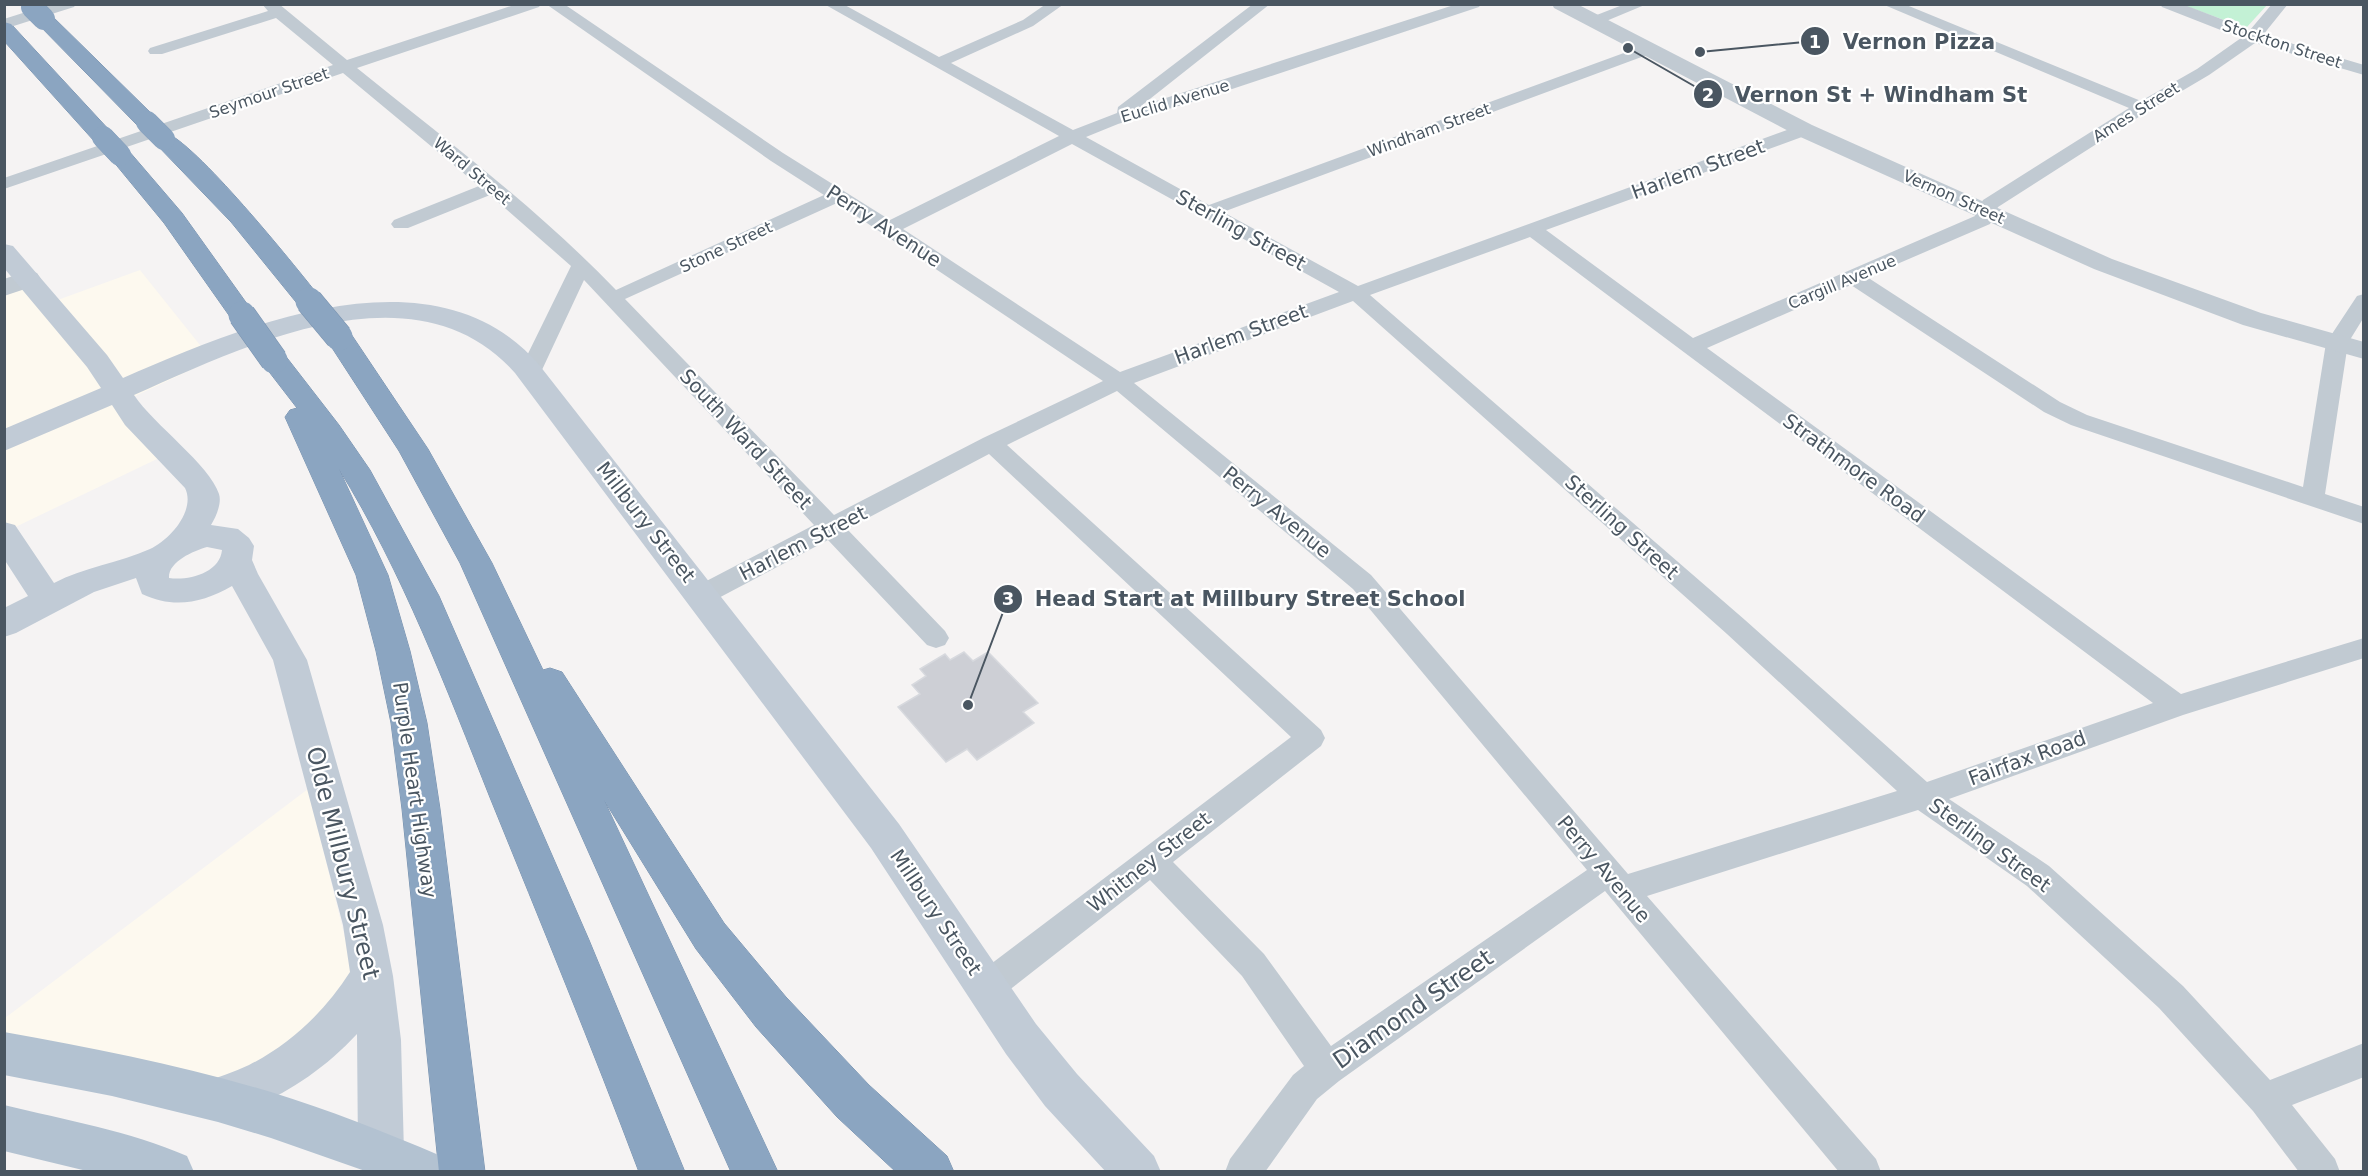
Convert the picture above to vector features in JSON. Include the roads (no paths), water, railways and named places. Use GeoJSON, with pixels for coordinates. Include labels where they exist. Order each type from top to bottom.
{"type":"FeatureCollection","features":[{"type":"Feature","properties":{"kind":"highway"},"geometry":{"type":"LineString","coordinates":[[34,9],[247,224],[339,337],[413,449],[476,563],[710,936],[771,1012],[853,1101],[931,1172]]}},
{"type":"Feature","properties":{"kind":"highway"},"geometry":{"type":"LineString","coordinates":[[5,28],[120,155],[173,218],[274,360],[324,424],[359,477],[396,542],[432,614],[599,1011],[662,1172]]}},
{"type":"Feature","properties":{"kind":"highway","name":"Purple Heart Highway"},"geometry":{"type":"LineString","coordinates":[[274,360],[372,575],[393,651],[409,723],[462,1172]]}},
{"type":"Feature","properties":{"kind":"highway"},"geometry":{"type":"LineString","coordinates":[[476,563],[704,1054],[756,1172]]}},
{"type":"Feature","properties":{"kind":"main road"},"geometry":{"type":"LineString","coordinates":[[4,251],[16,284],[97,362],[135,418],[198,482],[206,496],[201,516],[166,564],[110,590],[48,600],[4,624]]}},
{"type":"Feature","properties":{"kind":"main road","name":"Millbury Street"},"geometry":{"type":"LineString","coordinates":[[4,441],[264,331],[315,318],[368,312],[423,314],[470,326],[498,341],[530,372],[885,836],[1021,1038],[1061,1090],[1138,1172]]}},
{"type":"Feature","properties":{"kind":"main road"},"geometry":{"type":"LineString","coordinates":[[4,533],[48,600]]}},
{"type":"Feature","properties":{"kind":"main road","name":"Olde Millbury Street"},"geometry":{"type":"LineString","coordinates":[[166,564],[201,537],[227,537],[238,546],[236,561],[243,578],[280,637],[294,672],[363,925],[372,976],[379,1040],[380,1162]]}},
{"type":"Feature","properties":{"kind":"main road"},"geometry":{"type":"LineString","coordinates":[[166,564],[166,592],[177,592],[197,589],[218,579],[236,561]]}},
{"type":"Feature","properties":{"kind":"main road"},"geometry":{"type":"LineString","coordinates":[[197,589],[267,618]]}},
{"type":"Feature","properties":{"kind":"main road"},"geometry":{"type":"LineString","coordinates":[[218,1099],[262,1083],[286,1069],[320,1043],[350,1011],[372,976]]}},
{"type":"Feature","properties":{"kind":"main road"},"geometry":{"type":"LineString","coordinates":[[4,1053],[121,1076],[218,1099],[380,1162],[425,1172]]}},
{"type":"Feature","properties":{"kind":"main road"},"geometry":{"type":"LineString","coordinates":[[4,1128],[114,1154],[171,1172]]}},
{"type":"Feature","properties":{"kind":"street"},"geometry":{"type":"LineString","coordinates":[[5,28],[69,4]]}},
{"type":"Feature","properties":{"kind":"street","name":"Seymour Street"},"geometry":{"type":"LineString","coordinates":[[4,184],[534,4]]}},
{"type":"Feature","properties":{"kind":"street","name":"Perry Avenue"},"geometry":{"type":"LineString","coordinates":[[553,4],[777,157],[839,195],[1118,381],[1362,582],[1863,1172]]}},
{"type":"Feature","properties":{"kind":"street"},"geometry":{"type":"LineString","coordinates":[[938,63],[1028,23],[1057,4]]}},
{"type":"Feature","properties":{"kind":"street"},"geometry":{"type":"LineString","coordinates":[[1112,120],[1263,4]]}},
{"type":"Feature","properties":{"kind":"street","name":"Euclid Avenue"},"geometry":{"type":"LineString","coordinates":[[889,228],[1071,137],[1112,120],[1196,95],[1474,4]]}},
{"type":"Feature","properties":{"kind":"street","name":"Vernon Street"},"geometry":{"type":"LineString","coordinates":[[1561,4],[1804,130],[2103,264],[2252,319],[2364,351]]}},
{"type":"Feature","properties":{"kind":"street"},"geometry":{"type":"LineString","coordinates":[[1594,21],[1640,4]]}},
{"type":"Feature","properties":{"kind":"street"},"geometry":{"type":"LineString","coordinates":[[1889,4],[2142,107]]}},
{"type":"Feature","properties":{"kind":"street","name":"Stockton Street"},"geometry":{"type":"LineString","coordinates":[[2167,4],[2253,37],[2364,70]]}},
{"type":"Feature","properties":{"kind":"street","name":"Ames Street"},"geometry":{"type":"LineString","coordinates":[[1986,212],[1990,204],[2142,107],[2203,72],[2253,37],[2281,4]]}},
{"type":"Feature","properties":{"kind":"street","name":"Sterling Street"},"geometry":{"type":"LineString","coordinates":[[848,7],[938,63],[1356,293],[1736,627],[1922,796],[2038,876],[2171,997],[2265,1099],[2322,1172]]}},
{"type":"Feature","properties":{"kind":"street"},"geometry":{"type":"LineString","coordinates":[[156,51],[274,8]]}},
{"type":"Feature","properties":{"kind":"street","name":"Ward Street"},"geometry":{"type":"LineString","coordinates":[[274,8],[343,67],[492,187],[581,265]]}},
{"type":"Feature","properties":{"kind":"street","name":"Windham Street"},"geometry":{"type":"LineString","coordinates":[[1209,211],[1649,49]]}},
{"type":"Feature","properties":{"kind":"street","name":"Harlem Street"},"geometry":{"type":"LineString","coordinates":[[702,595],[991,443],[1158,364],[1804,130]]}},
{"type":"Feature","properties":{"kind":"street"},"geometry":{"type":"LineString","coordinates":[[401,224],[492,187]]}},
{"type":"Feature","properties":{"kind":"street","name":"Stone Street"},"geometry":{"type":"LineString","coordinates":[[611,297],[626,293],[839,195]]}},
{"type":"Feature","properties":{"kind":"street","name":"Cargill Avenue"},"geometry":{"type":"LineString","coordinates":[[1692,346],[1969,228],[1983,220],[1986,212]]}},
{"type":"Feature","properties":{"kind":"street","name":"Strathmore Road"},"geometry":{"type":"LineString","coordinates":[[1532,229],[2177,706]]}},
{"type":"Feature","properties":{"kind":"street"},"geometry":{"type":"LineString","coordinates":[[530,372],[581,265]]}},
{"type":"Feature","properties":{"kind":"street","name":"South Ward Street"},"geometry":{"type":"LineString","coordinates":[[581,265],[936,638]]}},
{"type":"Feature","properties":{"kind":"street"},"geometry":{"type":"LineString","coordinates":[[1853,278],[2061,411],[2140,442],[2364,516]]}},
{"type":"Feature","properties":{"kind":"street"},"geometry":{"type":"LineString","coordinates":[[2313,498],[2337,343],[2364,300]]}},
{"type":"Feature","properties":{"kind":"street","name":"Whitney Street"},"geometry":{"type":"LineString","coordinates":[[987,987],[1311,738],[991,443]]}},
{"type":"Feature","properties":{"kind":"street","name":"Fairfax Road"},"geometry":{"type":"LineString","coordinates":[[1615,881],[1922,796],[2177,706],[2364,648]]}},
{"type":"Feature","properties":{"kind":"street"},"geometry":{"type":"LineString","coordinates":[[1151,860],[1253,965],[1327,1069]]}},
{"type":"Feature","properties":{"kind":"street","name":"Diamond Street"},"geometry":{"type":"LineString","coordinates":[[1243,1172],[1305,1087],[1327,1069],[1615,881]]}},
{"type":"Feature","properties":{"kind":"street"},"geometry":{"type":"LineString","coordinates":[[2265,1099],[2364,1060]]}},
{"type":"Feature","properties":{"kind":"place","name":"Vernon St + Windham St"},"geometry":{"type":"Point","coordinates":[1628,48]}},
{"type":"Feature","properties":{"kind":"place","name":"Vernon Pizza"},"geometry":{"type":"Point","coordinates":[1700,52]}},
{"type":"Feature","properties":{"kind":"place","name":"Head Start at Millbury Street School"},"geometry":{"type":"Point","coordinates":[968,705]}}]}
